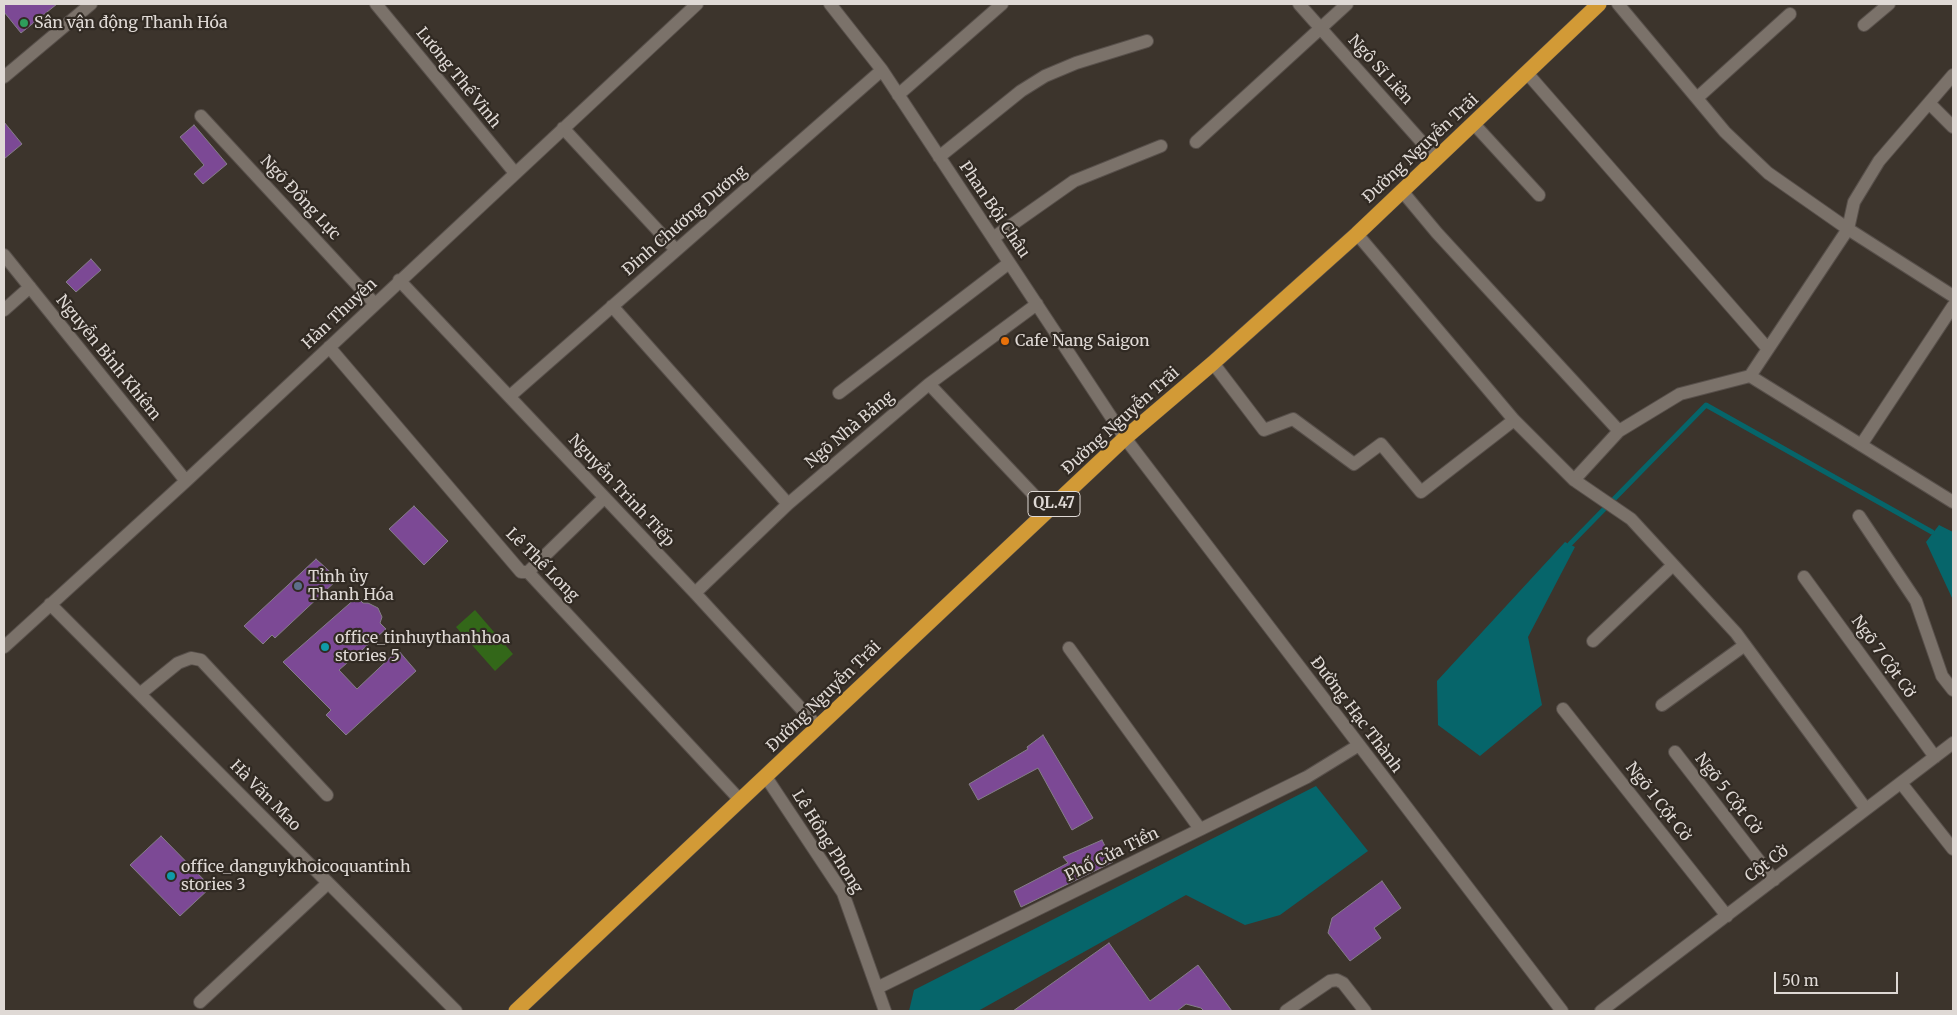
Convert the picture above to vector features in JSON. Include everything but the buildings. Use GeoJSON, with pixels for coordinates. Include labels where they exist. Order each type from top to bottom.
{"type":"FeatureCollection","features":[{"type":"Feature","properties":{"kind":"highway","name":"Đường Nguyễn Trãi"},"geometry":{"type":"LineString","coordinates":[[516,1011],[1125,438],[1213,363],[1357,234],[1599,4]]}},
{"type":"Feature","properties":{"kind":"street"},"geometry":{"type":"LineString","coordinates":[[4,77],[91,4]]}},
{"type":"Feature","properties":{"kind":"street","name":"Lương Thế Vinh"},"geometry":{"type":"LineString","coordinates":[[376,4],[515,173]]}},
{"type":"Feature","properties":{"kind":"street","name":"Hàn Thuyên"},"geometry":{"type":"LineString","coordinates":[[4,647],[186,481],[374,303],[697,4]]}},
{"type":"Feature","properties":{"kind":"street","name":"Phan Bội Châu"},"geometry":{"type":"LineString","coordinates":[[830,4],[882,70],[1125,438]]}},
{"type":"Feature","properties":{"kind":"street"},"geometry":{"type":"LineString","coordinates":[[898,95],[1002,4]]}},
{"type":"Feature","properties":{"kind":"street","name":"Ngô Sĩ Liên"},"geometry":{"type":"LineString","coordinates":[[1299,4],[1436,158]]}},
{"type":"Feature","properties":{"kind":"street"},"geometry":{"type":"LineString","coordinates":[[1196,142],[1348,4]]}},
{"type":"Feature","properties":{"kind":"street"},"geometry":{"type":"LineString","coordinates":[[1618,4],[1725,132],[1768,173],[1848,230],[1953,296]]}},
{"type":"Feature","properties":{"kind":"street"},"geometry":{"type":"LineString","coordinates":[[1864,25],[1889,4]]}},
{"type":"Feature","properties":{"kind":"street"},"geometry":{"type":"LineString","coordinates":[[1697,98],[1790,14]]}},
{"type":"Feature","properties":{"kind":"street"},"geometry":{"type":"LineString","coordinates":[[939,157],[1022,91],[1045,76],[1076,63],[1147,42]]}},
{"type":"Feature","properties":{"kind":"street","name":"Đinh Chương Dương"},"geometry":{"type":"LineString","coordinates":[[510,396],[882,70]]}},
{"type":"Feature","properties":{"kind":"street"},"geometry":{"type":"LineString","coordinates":[[1527,73],[1768,349]]}},
{"type":"Feature","properties":{"kind":"street"},"geometry":{"type":"LineString","coordinates":[[1574,480],[1619,431],[1680,394],[1750,376],[1848,230],[1854,202],[1879,161],[1953,75]]}},
{"type":"Feature","properties":{"kind":"street"},"geometry":{"type":"LineString","coordinates":[[1929,103],[1953,127]]}},
{"type":"Feature","properties":{"kind":"street","name":"Ngõ Đồng Lực"},"geometry":{"type":"LineString","coordinates":[[201,116],[374,303]]}},
{"type":"Feature","properties":{"kind":"street"},"geometry":{"type":"LineString","coordinates":[[1473,123],[1538,195]]}},
{"type":"Feature","properties":{"kind":"street"},"geometry":{"type":"LineString","coordinates":[[563,128],[676,250]]}},
{"type":"Feature","properties":{"kind":"street"},"geometry":{"type":"LineString","coordinates":[[993,238],[1074,181],[1161,146]]}},
{"type":"Feature","properties":{"kind":"street"},"geometry":{"type":"LineString","coordinates":[[1402,191],[1437,233],[1619,431]]}},
{"type":"Feature","properties":{"kind":"street"},"geometry":{"type":"LineString","coordinates":[[1357,234],[1514,420],[1574,480],[1631,519],[1746,645],[1866,809]]}},
{"type":"Feature","properties":{"kind":"street","name":"Nguyễn Bỉnh Khiêm"},"geometry":{"type":"LineString","coordinates":[[4,255],[186,481]]}},
{"type":"Feature","properties":{"kind":"street"},"geometry":{"type":"LineString","coordinates":[[839,392],[1010,263]]}},
{"type":"Feature","properties":{"kind":"street","name":"Nguyễn Trinh Tiếp"},"geometry":{"type":"LineString","coordinates":[[399,280],[695,593],[818,727]]}},
{"type":"Feature","properties":{"kind":"street"},"geometry":{"type":"LineString","coordinates":[[4,310],[30,287]]}},
{"type":"Feature","properties":{"kind":"street","name":"Ngõ Nhà Bảng"},"geometry":{"type":"LineString","coordinates":[[695,593],[788,504],[929,384],[1036,304]]}},
{"type":"Feature","properties":{"kind":"street"},"geometry":{"type":"LineString","coordinates":[[612,306],[788,504]]}},
{"type":"Feature","properties":{"kind":"street"},"geometry":{"type":"LineString","coordinates":[[1861,445],[1953,306]]}},
{"type":"Feature","properties":{"kind":"street","name":"Lê Thế Long"},"geometry":{"type":"LineString","coordinates":[[329,346],[521,572],[528,572],[740,800]]}},
{"type":"Feature","properties":{"kind":"street"},"geometry":{"type":"LineString","coordinates":[[1213,363],[1264,430],[1293,419],[1354,464],[1381,444],[1421,492],[1514,420]]}},
{"type":"Feature","properties":{"kind":"street"},"geometry":{"type":"LineString","coordinates":[[1750,376],[1861,445],[1952,498]]}},
{"type":"Feature","properties":{"kind":"street"},"geometry":{"type":"LineString","coordinates":[[929,384],[1048,510]]}},
{"type":"Feature","properties":{"kind":"street","name":"Đường Hạc Thành"},"geometry":{"type":"LineString","coordinates":[[1125,438],[1562,1011]]}},
{"type":"Feature","properties":{"kind":"street"},"geometry":{"type":"LineString","coordinates":[[528,572],[604,498]]}},
{"type":"Feature","properties":{"kind":"street"},"geometry":{"type":"LineString","coordinates":[[1859,516],[1916,601],[1942,676],[1953,690]]}},
{"type":"Feature","properties":{"kind":"street"},"geometry":{"type":"LineString","coordinates":[[1593,641],[1673,565]]}},
{"type":"Feature","properties":{"kind":"street","name":"Ngõ 7 Cột Cờ"},"geometry":{"type":"LineString","coordinates":[[1804,577],[1935,757]]}},
{"type":"Feature","properties":{"kind":"street","name":"Hà Văn Mao"},"geometry":{"type":"LineString","coordinates":[[50,604],[141,693],[456,1011]]}},
{"type":"Feature","properties":{"kind":"street"},"geometry":{"type":"LineString","coordinates":[[1662,705],[1746,645]]}},
{"type":"Feature","properties":{"kind":"street"},"geometry":{"type":"LineString","coordinates":[[1069,648],[1200,829]]}},
{"type":"Feature","properties":{"kind":"street"},"geometry":{"type":"LineString","coordinates":[[141,693],[178,663],[191,658],[201,660],[327,795]]}},
{"type":"Feature","properties":{"kind":"street","name":"Ngõ 1 Cột Cờ"},"geometry":{"type":"LineString","coordinates":[[1563,709],[1727,916]]}},
{"type":"Feature","properties":{"kind":"street","name":"Cột Cờ"},"geometry":{"type":"LineString","coordinates":[[1602,1011],[1953,743]]}},
{"type":"Feature","properties":{"kind":"street","name":"Phố Cửa Tiền"},"geometry":{"type":"LineString","coordinates":[[877,988],[1307,777],[1359,745]]}},
{"type":"Feature","properties":{"kind":"street","name":"Ngõ 5 Cột Cờ"},"geometry":{"type":"LineString","coordinates":[[1675,752],[1774,880]]}},
{"type":"Feature","properties":{"kind":"street","name":"Lê Hồng Phong"},"geometry":{"type":"LineString","coordinates":[[766,777],[843,893],[885,1011]]}},
{"type":"Feature","properties":{"kind":"street"},"geometry":{"type":"LineString","coordinates":[[1900,783],[1953,849]]}},
{"type":"Feature","properties":{"kind":"street"},"geometry":{"type":"LineString","coordinates":[[200,1002],[328,883]]}},
{"type":"Feature","properties":{"kind":"street"},"geometry":{"type":"LineString","coordinates":[[1286,1011],[1330,981],[1337,980],[1343,983],[1365,1011]]}},
{"type":"Feature","properties":{"kind":"green space"},"geometry":{"type":"Polygon","coordinates":[[[475,610],[513,654],[495,671],[456,627],[475,610]]]}},
{"type":"Feature","properties":{"kind":"water"},"geometry":{"type":"Polygon","coordinates":[[[1939,525],[1953,532],[1953,600],[1926,542],[1939,525]]]}},
{"type":"Feature","properties":{"kind":"water"},"geometry":{"type":"Polygon","coordinates":[[[1565,542],[1575,547],[1528,637],[1542,705],[1480,756],[1438,725],[1437,681],[1565,542]]]}},
{"type":"Feature","properties":{"kind":"water"},"geometry":{"type":"Polygon","coordinates":[[[1316,786],[1368,851],[1280,915],[1245,925],[1186,895],[978,1011],[909,1011],[914,990],[1316,786]]]}},
{"type":"Feature","properties":{"kind":"waterway"},"geometry":{"type":"LineString","coordinates":[[1570,544],[1706,405],[1932,532]]}},
{"type":"Feature","properties":{"kind":"place","name":"Sân vận động Thanh Hóa"},"geometry":{"type":"Point","coordinates":[24,23]}},
{"type":"Feature","properties":{"kind":"place","name":"Cafe Nang Saigon"},"geometry":{"type":"Point","coordinates":[1005,341]}},
{"type":"Feature","properties":{"kind":"place","name":"Tỉnh ủy Thanh Hóa"},"geometry":{"type":"Point","coordinates":[298,586]}},
{"type":"Feature","properties":{"kind":"place","name":"office_tinhuythanhhoa stories 5"},"geometry":{"type":"Point","coordinates":[325,647]}},
{"type":"Feature","properties":{"kind":"place","name":"office_danguykhoicoquantinh stories 3"},"geometry":{"type":"Point","coordinates":[171,876]}}]}
